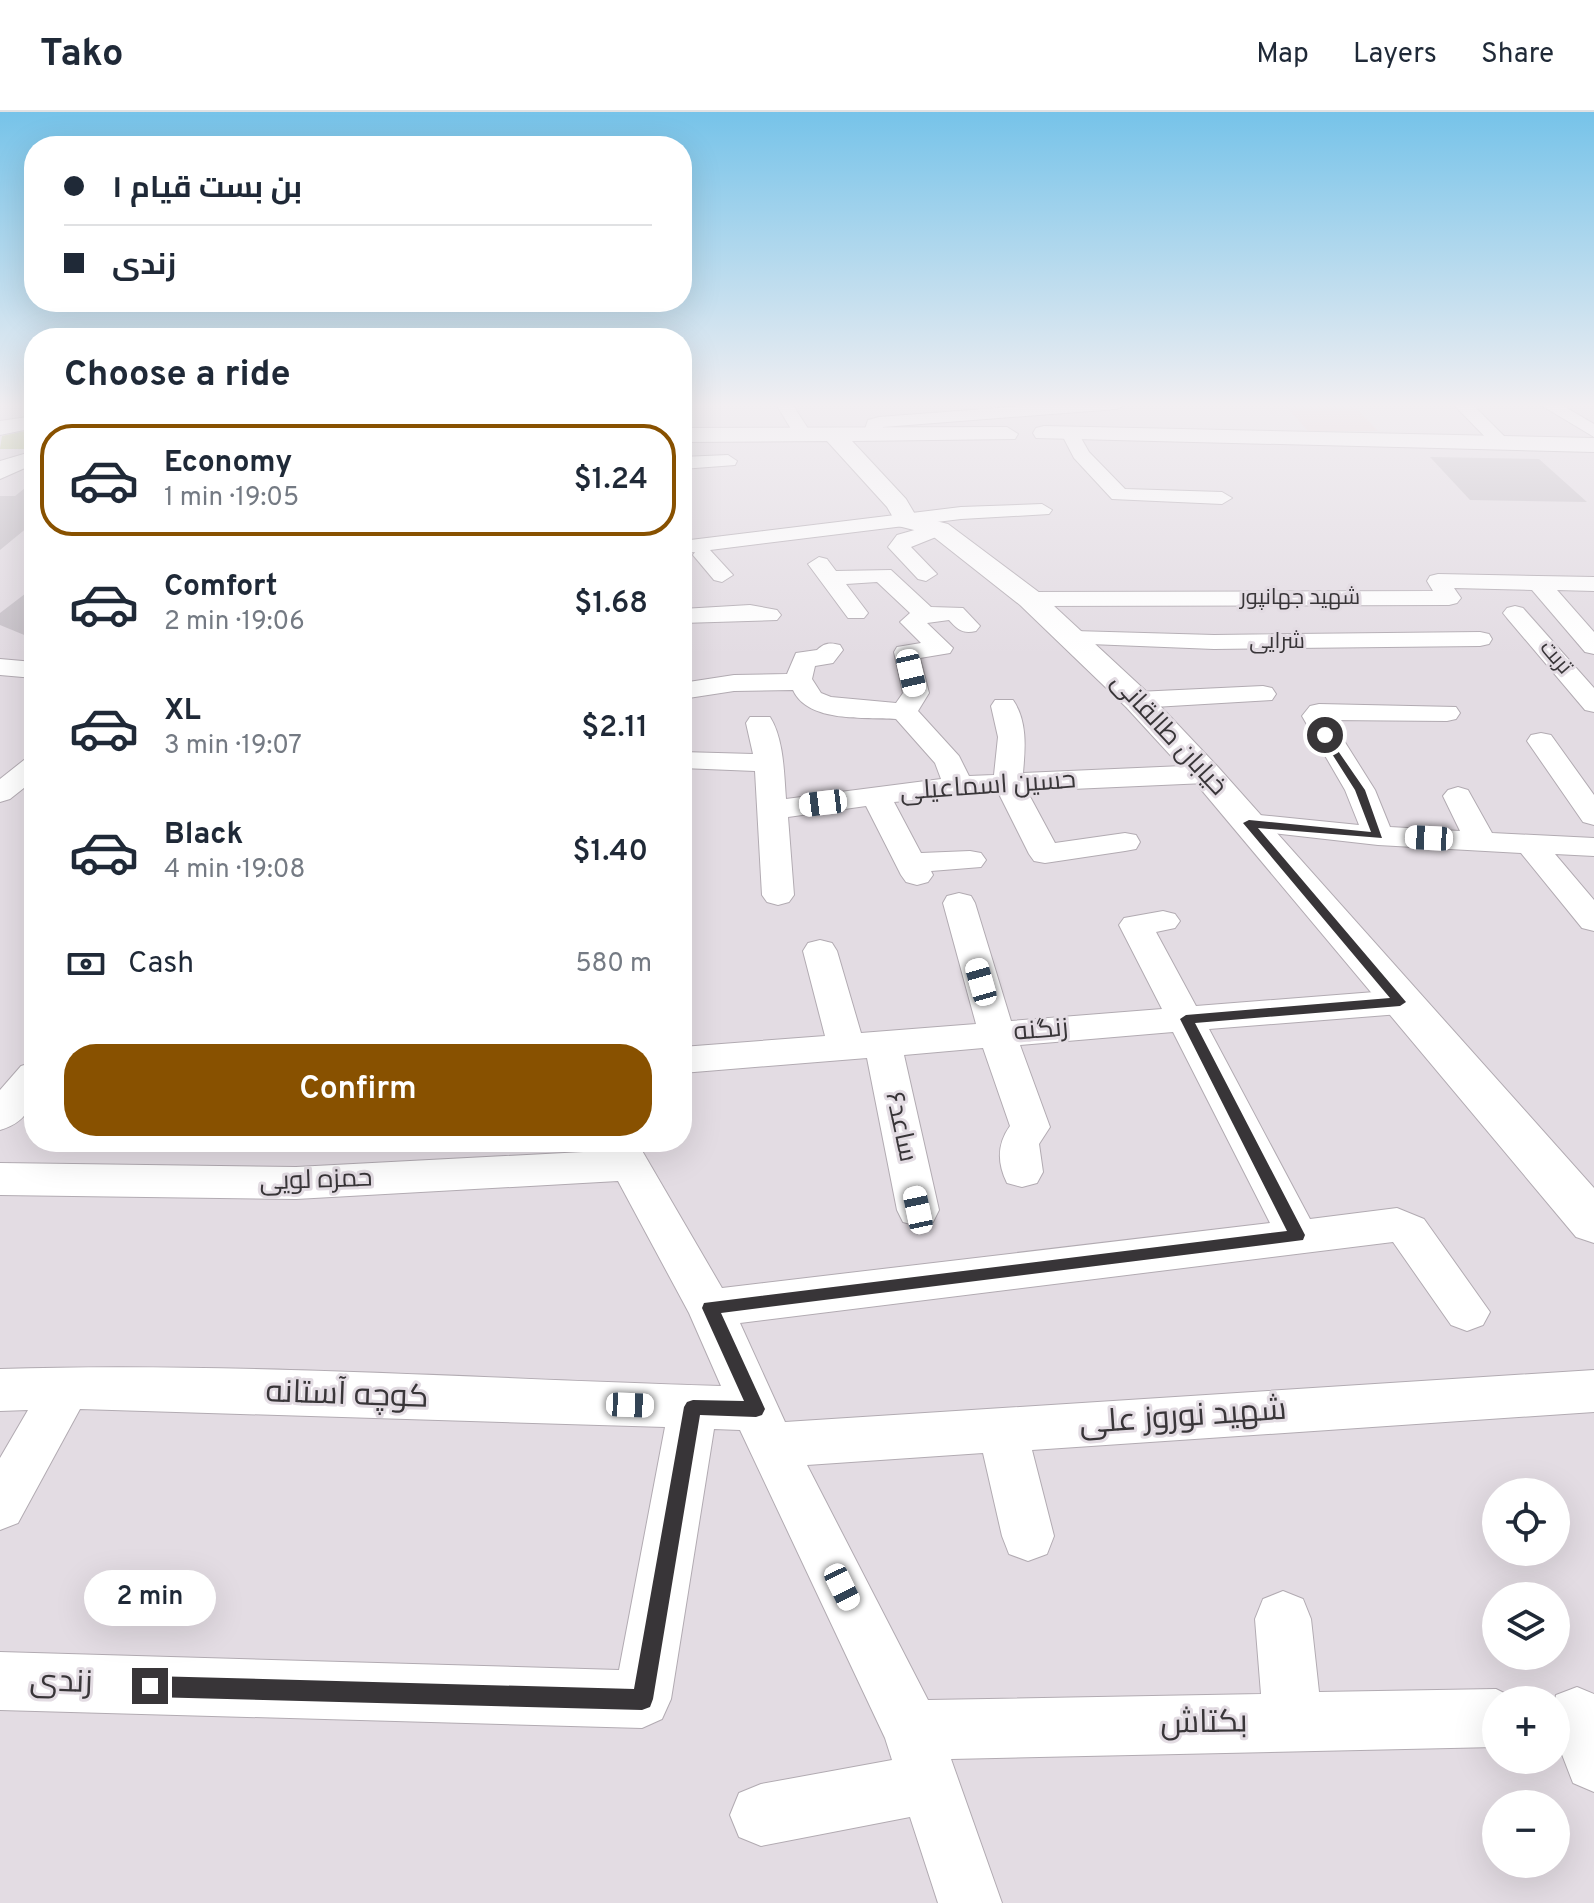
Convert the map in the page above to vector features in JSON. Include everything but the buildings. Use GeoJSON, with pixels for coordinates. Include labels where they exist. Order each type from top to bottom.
{"type":"FeatureCollection","features":[{"type":"Feature","properties":{"kind":"main road","name":"خیابان طالقانی"},"geometry":{"type":"LineString","coordinates":[[879,488],[923,525],[1030,599],[1137,700],[1249,823],[1400,1002],[1594,1223]]}},
{"type":"Feature","properties":{"kind":"street"},"geometry":{"type":"LineString","coordinates":[[1112,488],[1119,495],[1222,498]]}},
{"type":"Feature","properties":{"kind":"street"},"geometry":{"type":"LineString","coordinates":[[697,554],[758,538],[923,525],[961,513],[1042,510]]}},
{"type":"Feature","properties":{"kind":"street"},"geometry":{"type":"LineString","coordinates":[[742,521],[758,538]]}},
{"type":"Feature","properties":{"kind":"street"},"geometry":{"type":"LineString","coordinates":[[923,525],[899,547],[926,574]]}},
{"type":"Feature","properties":{"kind":"street"},"geometry":{"type":"LineString","coordinates":[[796,534],[856,613]]}},
{"type":"Feature","properties":{"kind":"street"},"geometry":{"type":"LineString","coordinates":[[830,578],[883,575],[925,614]]}},
{"type":"Feature","properties":{"kind":"street","name":"شهید جهانپور"},"geometry":{"type":"LineString","coordinates":[[1030,599],[1449,598],[1438,581],[1594,584]]}},
{"type":"Feature","properties":{"kind":"street"},"geometry":{"type":"LineString","coordinates":[[1538,582],[1591,640]]}},
{"type":"Feature","properties":{"kind":"street"},"geometry":{"type":"LineString","coordinates":[[692,615],[750,612],[769,615]]}},
{"type":"Feature","properties":{"kind":"street"},"geometry":{"type":"LineString","coordinates":[[904,712],[916,693],[906,652],[941,648],[912,622],[925,614],[955,613],[968,626]]}},
{"type":"Feature","properties":{"kind":"street","name":"تربت"},"geometry":{"type":"LineString","coordinates":[[1515,613],[1589,693]]}},
{"type":"Feature","properties":{"kind":"street","name":"شرایی"},"geometry":{"type":"LineString","coordinates":[[1074,638],[1214,642],[1480,639]]}},
{"type":"Feature","properties":{"kind":"street"},"geometry":{"type":"LineString","coordinates":[[1546,648],[1591,640]]}},
{"type":"Feature","properties":{"kind":"street"},"geometry":{"type":"LineString","coordinates":[[798,682],[805,658],[824,658],[831,650]]}},
{"type":"Feature","properties":{"kind":"street"},"geometry":{"type":"LineString","coordinates":[[750,655],[754,682]]}},
{"type":"Feature","properties":{"kind":"street"},"geometry":{"type":"LineString","coordinates":[[0,667],[24,669]]}},
{"type":"Feature","properties":{"kind":"street"},"geometry":{"type":"LineString","coordinates":[[692,690],[754,682],[798,682],[804,685],[810,698],[826,705],[904,712],[949,762],[958,785]]}},
{"type":"Feature","properties":{"kind":"street"},"geometry":{"type":"LineString","coordinates":[[1137,700],[1263,694]]}},
{"type":"Feature","properties":{"kind":"street"},"geometry":{"type":"LineString","coordinates":[[1004,706],[1012,737],[1008,783],[1045,854],[1125,842]]}},
{"type":"Feature","properties":{"kind":"street"},"geometry":{"type":"LineString","coordinates":[[1378,836],[1360,790],[1315,716],[1319,712],[1447,713]]}},
{"type":"Feature","properties":{"kind":"street"},"geometry":{"type":"LineString","coordinates":[[760,723],[769,763],[778,895]]}},
{"type":"Feature","properties":{"kind":"street"},"geometry":{"type":"LineString","coordinates":[[1541,741],[1594,816]]}},
{"type":"Feature","properties":{"kind":"street"},"geometry":{"type":"LineString","coordinates":[[692,760],[769,763]]}},
{"type":"Feature","properties":{"kind":"street","name":"حسین اسماعیلی"},"geometry":{"type":"LineString","coordinates":[[771,810],[958,785],[1206,774]]}},
{"type":"Feature","properties":{"kind":"street"},"geometry":{"type":"LineString","coordinates":[[876,796],[914,869],[970,860]]}},
{"type":"Feature","properties":{"kind":"street"},"geometry":{"type":"LineString","coordinates":[[1458,796],[1480,840]]}},
{"type":"Feature","properties":{"kind":"street"},"geometry":{"type":"LineString","coordinates":[[1249,823],[1378,836],[1594,847]]}},
{"type":"Feature","properties":{"kind":"street"},"geometry":{"type":"LineString","coordinates":[[1529,843],[1594,921]]}},
{"type":"Feature","properties":{"kind":"street"},"geometry":{"type":"LineString","coordinates":[[959,903],[997,1034],[1030,1127],[1019,1143],[1022,1172]]}},
{"type":"Feature","properties":{"kind":"street"},"geometry":{"type":"LineString","coordinates":[[1163,921],[1136,925],[1297,1235]]}},
{"type":"Feature","properties":{"kind":"street","name":"ساعد۶"},"geometry":{"type":"LineString","coordinates":[[820,951],[865,1045],[918,1210]]}},
{"type":"Feature","properties":{"kind":"street","name":"زنگنه"},"geometry":{"type":"LineString","coordinates":[[692,1059],[1400,1002]]}},
{"type":"Feature","properties":{"kind":"street"},"geometry":{"type":"LineString","coordinates":[[0,1116],[24,1087]]}},
{"type":"Feature","properties":{"kind":"street"},"geometry":{"type":"LineString","coordinates":[[624,1154],[710,1308],[921,1756],[970,1903]]}},
{"type":"Feature","properties":{"kind":"street","name":"حمزه لویی"},"geometry":{"type":"LineString","coordinates":[[0,1179],[296,1183],[624,1154]]}},
{"type":"Feature","properties":{"kind":"street"},"geometry":{"type":"LineString","coordinates":[[710,1308],[1297,1235],[1404,1226],[1467,1312]]}},
{"type":"Feature","properties":{"kind":"street"},"geometry":{"type":"LineString","coordinates":[[0,1506],[67,1388]]}},
{"type":"Feature","properties":{"kind":"street","name":"کوچه آستانه"},"geometry":{"type":"LineString","coordinates":[[0,1390],[67,1388],[693,1407]]}},
{"type":"Feature","properties":{"kind":"street","name":"شهید نوروز علی"},"geometry":{"type":"LineString","coordinates":[[764,1427],[1002,1430],[1594,1391]]}},
{"type":"Feature","properties":{"kind":"street"},"geometry":{"type":"LineString","coordinates":[[693,1407],[764,1427]]}},
{"type":"Feature","properties":{"kind":"street","name":"زندی"},"geometry":{"type":"LineString","coordinates":[[0,1681],[642,1699],[693,1407]]}},
{"type":"Feature","properties":{"kind":"street"},"geometry":{"type":"LineString","coordinates":[[1002,1430],[1028,1536]]}},
{"type":"Feature","properties":{"kind":"street"},"geometry":{"type":"LineString","coordinates":[[1283,1619],[1293,1722]]}},
{"type":"Feature","properties":{"kind":"street","name":"بکتاش"},"geometry":{"type":"LineString","coordinates":[[761,1815],[921,1756],[1293,1722],[1482,1718]]}},
{"type":"Feature","properties":{"kind":"route"},"geometry":{"type":"LineString","coordinates":[[150,1686],[642,1699],[693,1407],[756,1409],[710,1308],[1297,1235],[1186,1019],[1400,1002],[1249,823],[1378,836],[1360,790],[1325,735]]}}]}
